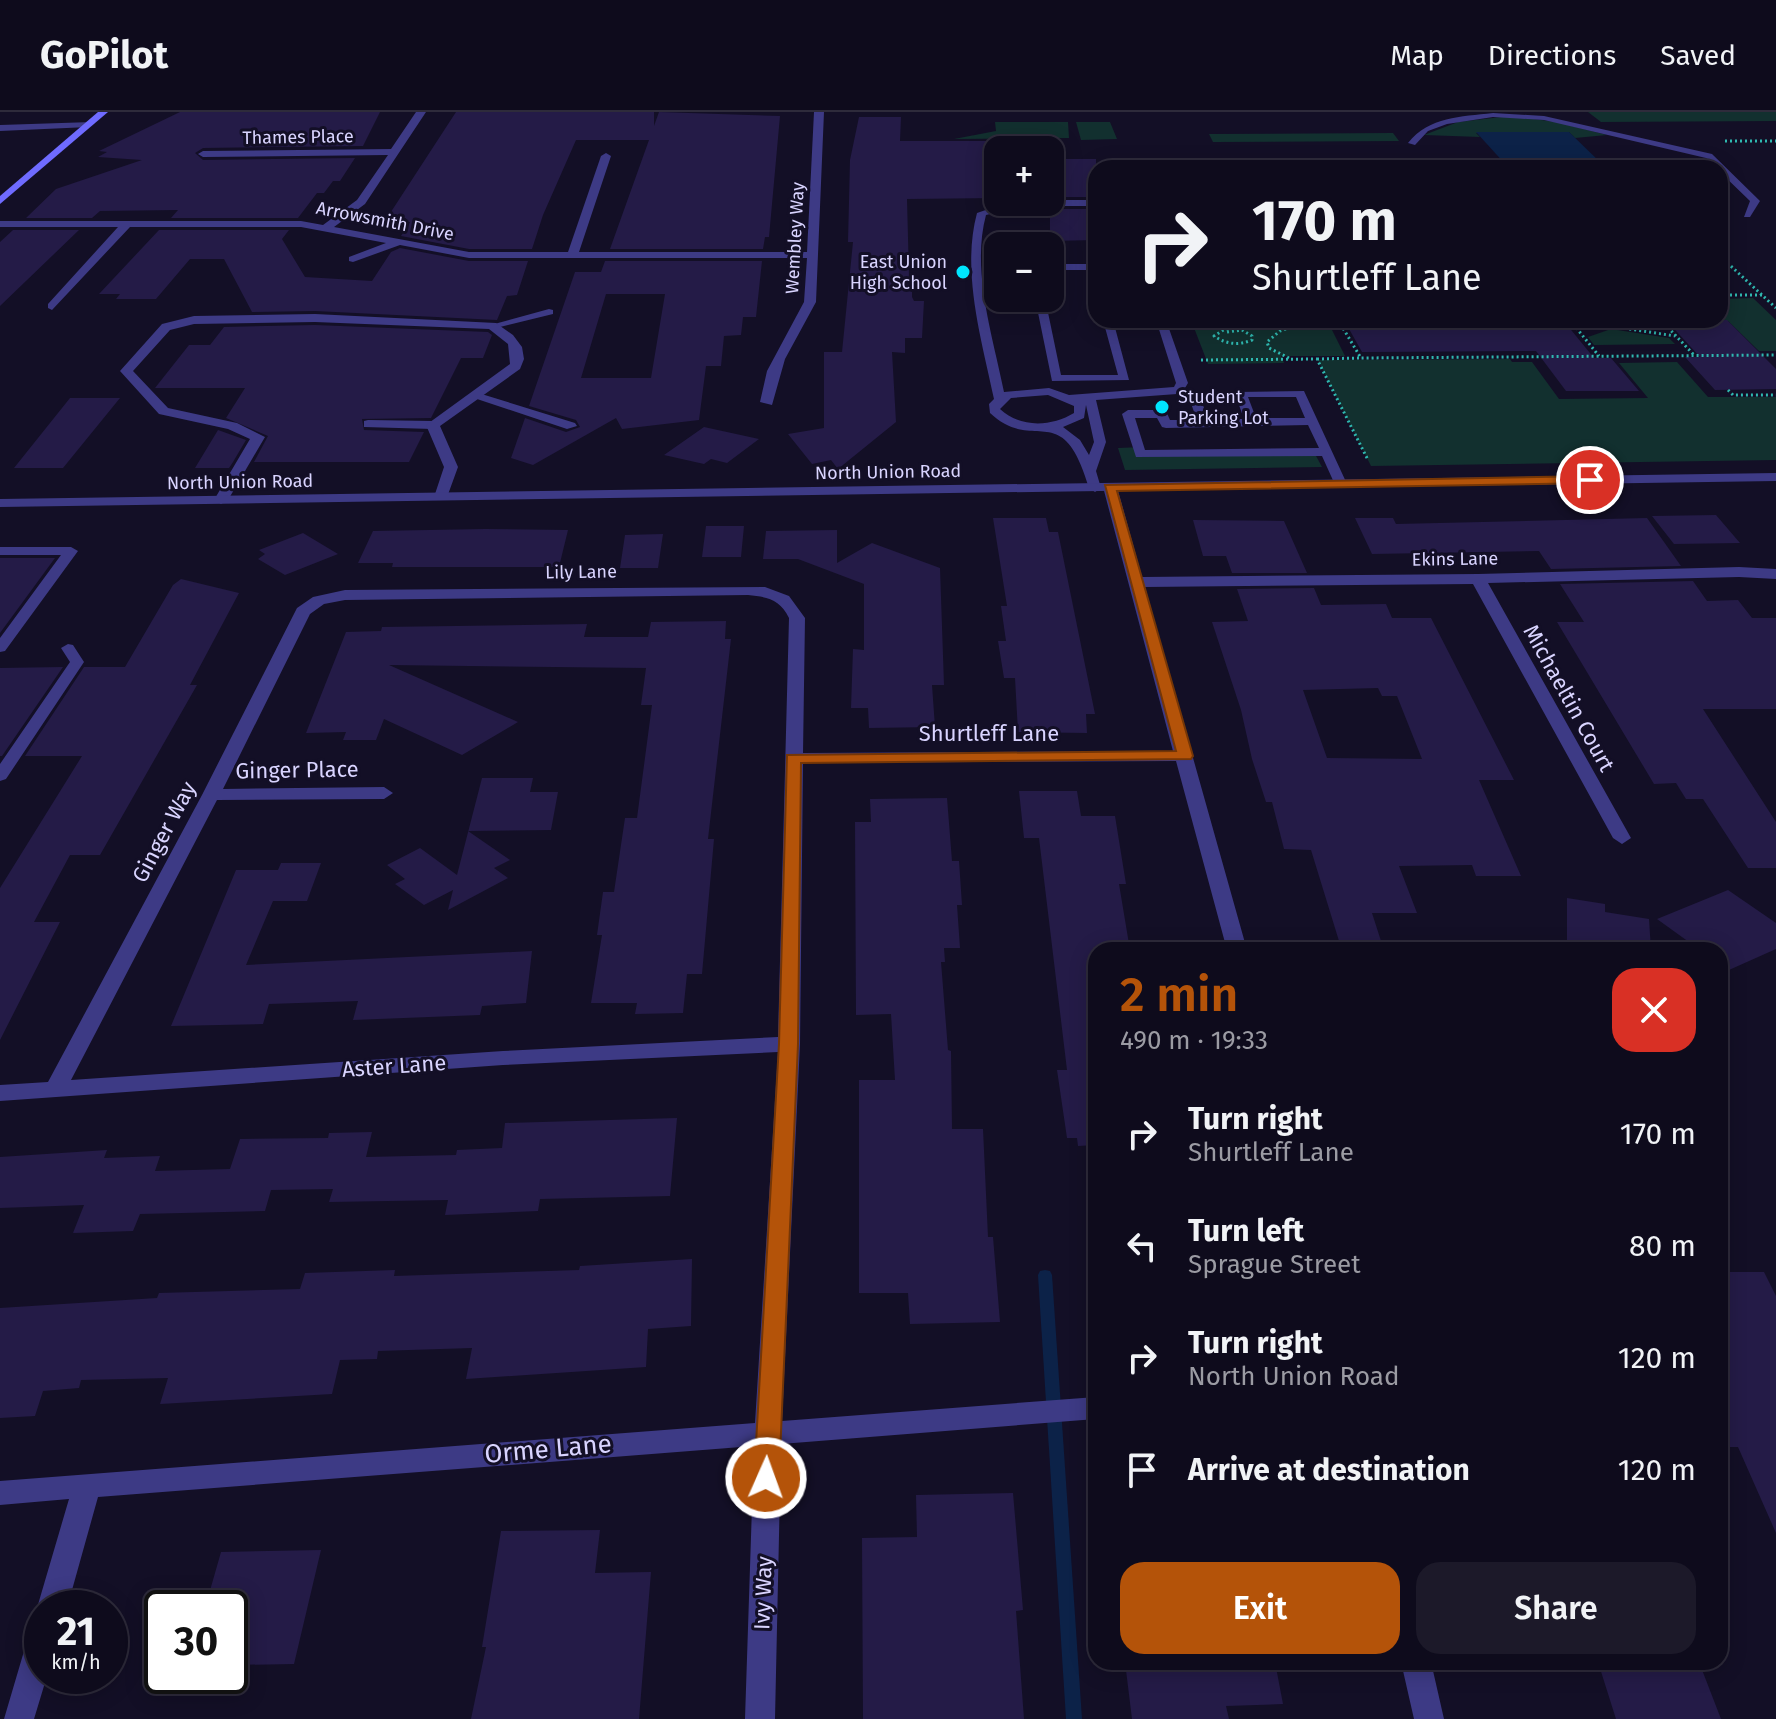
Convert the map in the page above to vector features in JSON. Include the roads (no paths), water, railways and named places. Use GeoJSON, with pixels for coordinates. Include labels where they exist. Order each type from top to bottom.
{"type":"FeatureCollection","features":[{"type":"Feature","properties":{"kind":"main road"},"geometry":{"type":"LineString","coordinates":[[0,201],[103,112]]}},
{"type":"Feature","properties":{"kind":"street"},"geometry":{"type":"LineString","coordinates":[[328,226],[361,202],[421,112]]}},
{"type":"Feature","properties":{"kind":"street","name":"Wembley Way"},"geometry":{"type":"LineString","coordinates":[[767,402],[769,379],[779,353],[803,322],[810,302],[819,112]]}},
{"type":"Feature","properties":{"kind":"street","name":"Thames Place"},"geometry":{"type":"LineString","coordinates":[[203,154],[393,152]]}},
{"type":"Feature","properties":{"kind":"street"},"geometry":{"type":"LineString","coordinates":[[572,257],[606,156]]}},
{"type":"Feature","properties":{"kind":"street","name":"Arrowsmith Drive"},"geometry":{"type":"LineString","coordinates":[[0,224],[328,226],[396,243],[469,255],[812,255]]}},
{"type":"Feature","properties":{"kind":"street"},"geometry":{"type":"LineString","coordinates":[[52,306],[127,224]]}},
{"type":"Feature","properties":{"kind":"street"},"geometry":{"type":"LineString","coordinates":[[353,259],[396,243]]}},
{"type":"Feature","properties":{"kind":"street"},"geometry":{"type":"LineString","coordinates":[[221,500],[258,437],[232,426],[164,411],[126,371],[166,327],[194,320],[315,318],[492,326],[512,337],[519,355],[516,366],[433,425],[451,467],[441,497]]}},
{"type":"Feature","properties":{"kind":"street","name":"North Union Road"},"geometry":{"type":"LineString","coordinates":[[0,503],[1776,477]]}},
{"type":"Feature","properties":{"kind":"street"},"geometry":{"type":"LineString","coordinates":[[1102,488],[1134,582],[1185,756],[1235,942]]}},
{"type":"Feature","properties":{"kind":"street","name":"Ekins Lane"},"geometry":{"type":"LineString","coordinates":[[1134,582],[1478,579],[1739,572],[1776,574]]}},
{"type":"Feature","properties":{"kind":"street","name":"Michaeltin Court"},"geometry":{"type":"LineString","coordinates":[[1478,579],[1622,838]]}},
{"type":"Feature","properties":{"kind":"street","name":"Lily Lane"},"geometry":{"type":"LineString","coordinates":[[319,600],[345,595],[748,590],[778,593],[791,603],[797,618],[796,652]]}},
{"type":"Feature","properties":{"kind":"street","name":"Ginger Way"},"geometry":{"type":"LineString","coordinates":[[55,1090],[211,795],[303,611],[319,600]]}},
{"type":"Feature","properties":{"kind":"street","name":"Ivy Way"},"geometry":{"type":"LineString","coordinates":[[760,1719],[768,1431],[789,1044],[796,652]]}},
{"type":"Feature","properties":{"kind":"street","name":"Shurtleff Lane"},"geometry":{"type":"LineString","coordinates":[[793,758],[1185,756]]}},
{"type":"Feature","properties":{"kind":"street","name":"Ginger Place"},"geometry":{"type":"LineString","coordinates":[[211,795],[384,793]]}},
{"type":"Feature","properties":{"kind":"street","name":"Aster Lane"},"geometry":{"type":"LineString","coordinates":[[0,1093],[503,1058],[789,1044]]}},
{"type":"Feature","properties":{"kind":"street","name":"Orme Lane"},"geometry":{"type":"LineString","coordinates":[[0,1493],[1088,1409]]}},
{"type":"Feature","properties":{"kind":"street"},"geometry":{"type":"LineString","coordinates":[[57,1590],[87,1486]]}},
{"type":"Feature","properties":{"kind":"street"},"geometry":{"type":"LineString","coordinates":[[1418,1670],[1429,1719]]}},
{"type":"Feature","properties":{"kind":"street"},"geometry":{"type":"LineString","coordinates":[[19,1719],[26,1694]]}},
{"type":"Feature","properties":{"kind":"lane"},"geometry":{"type":"LineString","coordinates":[[1412,143],[1425,129],[1475,117],[1522,116],[1563,122],[1709,156],[1713,160]]}},
{"type":"Feature","properties":{"kind":"lane"},"geometry":{"type":"LineString","coordinates":[[0,121],[49,121],[56,124]]}},
{"type":"Feature","properties":{"kind":"lane"},"geometry":{"type":"LineString","coordinates":[[0,128],[89,124]]}},
{"type":"Feature","properties":{"kind":"lane"},"geometry":{"type":"LineString","coordinates":[[1728,175],[1755,201],[1747,215]]}},
{"type":"Feature","properties":{"kind":"lane"},"geometry":{"type":"LineString","coordinates":[[1064,203],[1088,203]]}},
{"type":"Feature","properties":{"kind":"lane"},"geometry":{"type":"LineString","coordinates":[[984,212],[976,227],[1000,399],[994,410],[1007,421],[1065,431],[1078,442],[1090,471],[1102,488]]}},
{"type":"Feature","properties":{"kind":"lane"},"geometry":{"type":"LineString","coordinates":[[1064,267],[1088,267]]}},
{"type":"Feature","properties":{"kind":"lane"},"geometry":{"type":"LineString","coordinates":[[492,326],[549,312]]}},
{"type":"Feature","properties":{"kind":"lane"},"geometry":{"type":"LineString","coordinates":[[1043,312],[1056,379],[1125,378],[1110,328]]}},
{"type":"Feature","properties":{"kind":"lane"},"geometry":{"type":"LineString","coordinates":[[1163,328],[1180,386],[1194,396],[1204,423]]}},
{"type":"Feature","properties":{"kind":"lane"},"geometry":{"type":"LineString","coordinates":[[1000,399],[1034,391],[1073,398],[1180,386]]}},
{"type":"Feature","properties":{"kind":"lane"},"geometry":{"type":"LineString","coordinates":[[1251,422],[1241,394],[1300,393],[1341,484]]}},
{"type":"Feature","properties":{"kind":"lane"},"geometry":{"type":"LineString","coordinates":[[475,395],[571,426]]}},
{"type":"Feature","properties":{"kind":"lane"},"geometry":{"type":"LineString","coordinates":[[1090,397],[1100,442],[1090,471]]}},
{"type":"Feature","properties":{"kind":"lane"},"geometry":{"type":"LineString","coordinates":[[1049,426],[1080,415],[1083,410],[1073,398]]}},
{"type":"Feature","properties":{"kind":"lane"},"geometry":{"type":"LineString","coordinates":[[1312,421],[1166,424],[1162,414],[1128,414],[1140,454],[1326,452]]}},
{"type":"Feature","properties":{"kind":"lane"},"geometry":{"type":"LineString","coordinates":[[368,424],[433,425]]}},
{"type":"Feature","properties":{"kind":"lane"},"geometry":{"type":"LineString","coordinates":[[0,551],[71,551],[0,648]]}},
{"type":"Feature","properties":{"kind":"lane"},"geometry":{"type":"LineString","coordinates":[[0,776],[77,662],[68,648]]}},
{"type":"Feature","properties":{"kind":"water"},"geometry":{"type":"Polygon","coordinates":[[[1476,132],[1569,132],[1598,160],[1501,160],[1476,132]]]}},
{"type":"Feature","properties":{"kind":"waterway"},"geometry":{"type":"LineString","coordinates":[[1045,1275],[1074,1719]]}},
{"type":"Feature","properties":{"kind":"place","name":"East Union High School"},"geometry":{"type":"Point","coordinates":[963,272]}},
{"type":"Feature","properties":{"kind":"place","name":"Student Parking Lot"},"geometry":{"type":"Point","coordinates":[1162,407]}}]}
